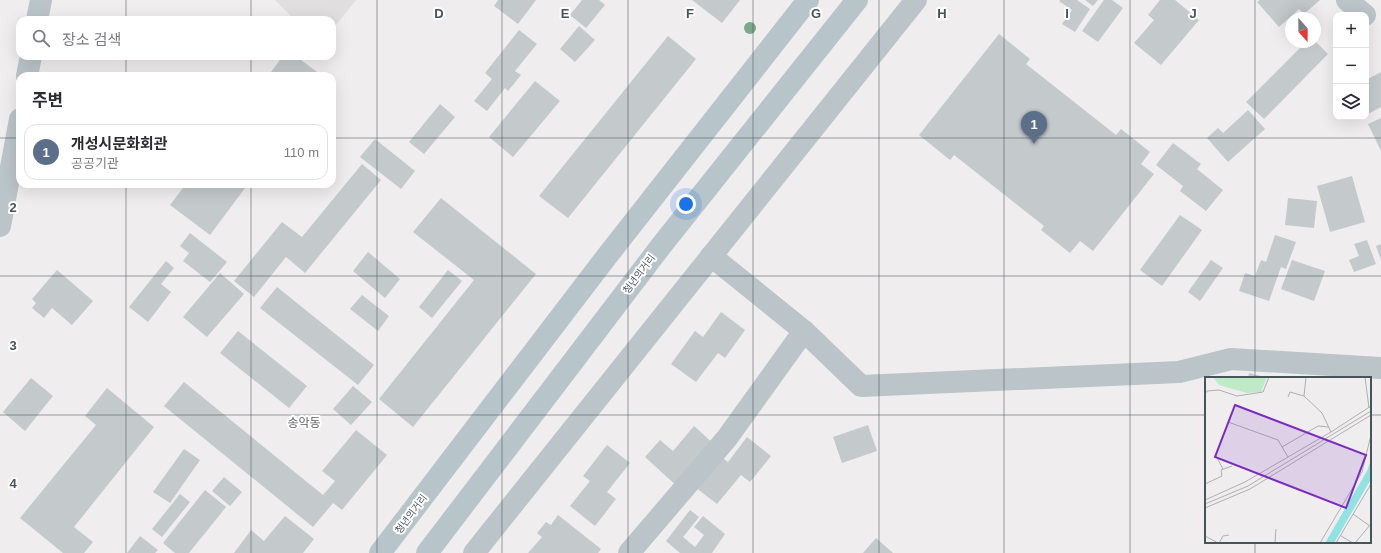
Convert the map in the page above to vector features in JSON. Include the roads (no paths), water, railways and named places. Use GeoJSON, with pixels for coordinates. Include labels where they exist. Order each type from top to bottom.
{"type":"FeatureCollection","features":[{"type":"Feature","properties":{"kind":"main road","name":"청년의거리"},"geometry":{"type":"LineString","coordinates":[[380,553],[808,0]]}},
{"type":"Feature","properties":{"kind":"main road","name":"청년의거리"},"geometry":{"type":"LineString","coordinates":[[427,553],[661,246],[858,0]]}},
{"type":"Feature","properties":{"kind":"street"},"geometry":{"type":"LineString","coordinates":[[38,16],[41,0]]}},
{"type":"Feature","properties":{"kind":"street"},"geometry":{"type":"LineString","coordinates":[[474,553],[916,0]]}},
{"type":"Feature","properties":{"kind":"street"},"geometry":{"type":"LineString","coordinates":[[1346,0],[1362,12]]}},
{"type":"Feature","properties":{"kind":"street"},"geometry":{"type":"LineString","coordinates":[[28,72],[30,60]]}},
{"type":"Feature","properties":{"kind":"street"},"geometry":{"type":"LineString","coordinates":[[0,226],[16,140]]}},
{"type":"Feature","properties":{"kind":"street"},"geometry":{"type":"LineString","coordinates":[[711,256],[804,331],[861,386],[1179,372],[1231,359],[1381,368]]}},
{"type":"Feature","properties":{"kind":"street"},"geometry":{"type":"LineString","coordinates":[[629,553],[727,438],[804,331]]}},
{"type":"Feature","properties":{"kind":"place","name":"개성시문화회관"},"geometry":{"type":"Point","coordinates":[1034,144]}},
{"type":"Feature","properties":{"kind":"district","name":"송악동"},"geometry":{"type":"Point","coordinates":[304,423]}}]}
